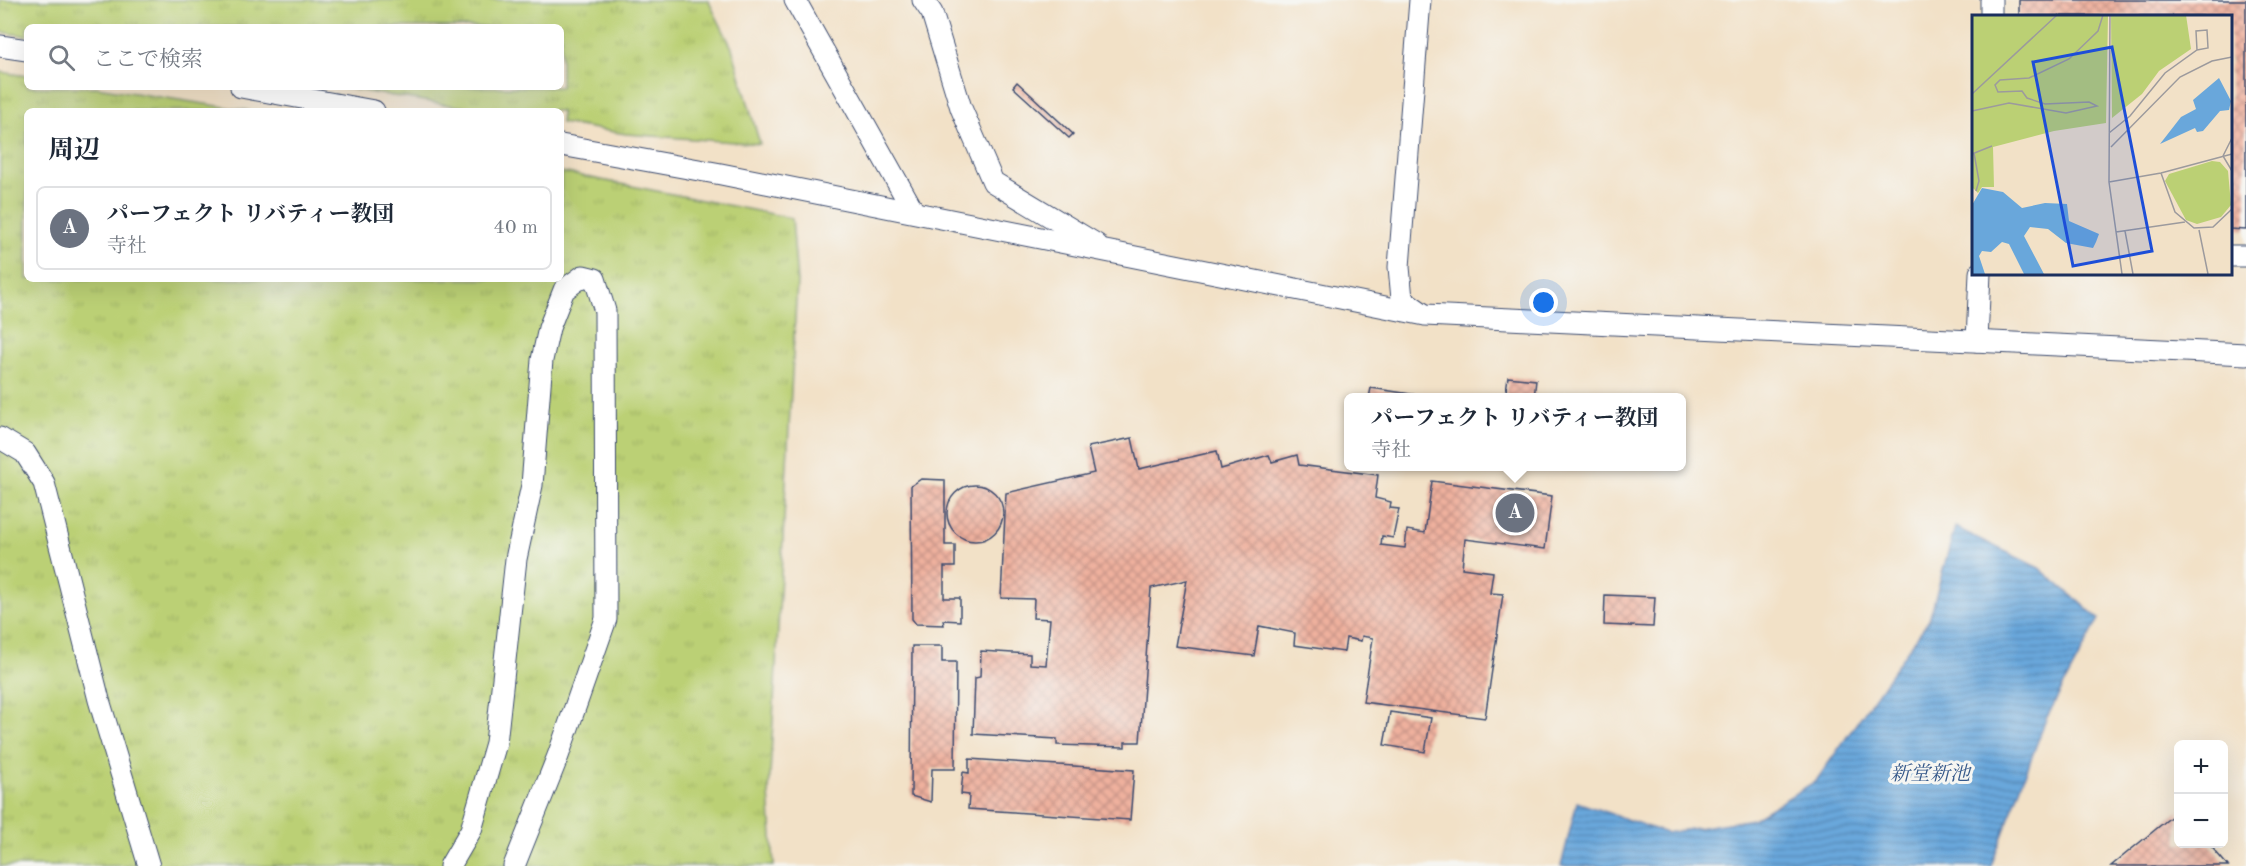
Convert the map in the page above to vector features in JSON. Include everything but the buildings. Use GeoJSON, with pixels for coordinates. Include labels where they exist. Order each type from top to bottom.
{"type":"FeatureCollection","features":[{"type":"Feature","properties":{"kind":"lane"},"geometry":{"type":"LineString","coordinates":[[795,0],[914,212]]}},
{"type":"Feature","properties":{"kind":"lane"},"geometry":{"type":"LineString","coordinates":[[923,0],[932,13],[961,108],[993,182],[1109,252]]}},
{"type":"Feature","properties":{"kind":"lane"},"geometry":{"type":"LineString","coordinates":[[1420,0],[1399,267],[1402,299],[1425,315]]}},
{"type":"Feature","properties":{"kind":"lane"},"geometry":{"type":"LineString","coordinates":[[0,46],[24,50]]}},
{"type":"Feature","properties":{"kind":"lane"},"geometry":{"type":"LineString","coordinates":[[258,90],[357,108]]}},
{"type":"Feature","properties":{"kind":"lane"},"geometry":{"type":"LineString","coordinates":[[564,146],[914,212],[1425,315],[2246,354]]}},
{"type":"Feature","properties":{"kind":"lane"},"geometry":{"type":"LineString","coordinates":[[1977,341],[1980,274]]}},
{"type":"Feature","properties":{"kind":"lane"},"geometry":{"type":"LineString","coordinates":[[450,866],[471,830],[496,743],[516,559],[532,485],[544,349],[549,327],[564,290],[583,276],[595,279],[605,311],[606,619],[558,756],[514,866]]}},
{"type":"Feature","properties":{"kind":"lane"},"geometry":{"type":"LineString","coordinates":[[0,438],[25,453],[44,483],[99,700],[149,866]]}},
{"type":"Feature","properties":{"kind":"green space"},"geometry":{"type":"Polygon","coordinates":[[[0,0],[708,0],[732,48],[760,144],[626,134],[564,124],[564,108],[468,108],[356,90],[564,90],[564,24],[24,24],[24,36],[0,32],[0,0]]]}},
{"type":"Feature","properties":{"kind":"green space"},"geometry":{"type":"Polygon","coordinates":[[[0,72],[24,76],[24,90],[115,90],[231,108],[24,108],[24,282],[564,282],[564,173],[792,218],[797,282],[769,793],[774,866],[0,866],[0,72]]]}},
{"type":"Feature","properties":{"kind":"water","name":"新堂新池"},"geometry":{"type":"Polygon","coordinates":[[[1955,527],[2039,568],[2099,619],[2046,719],[1991,866],[1561,866],[1577,802],[1666,833],[1753,819],[1816,781],[1929,620],[1955,527]]]}},
{"type":"Feature","properties":{"kind":"place","name":"パーフェクト リバティー教団"},"geometry":{"type":"Point","coordinates":[1515,513]}}]}
